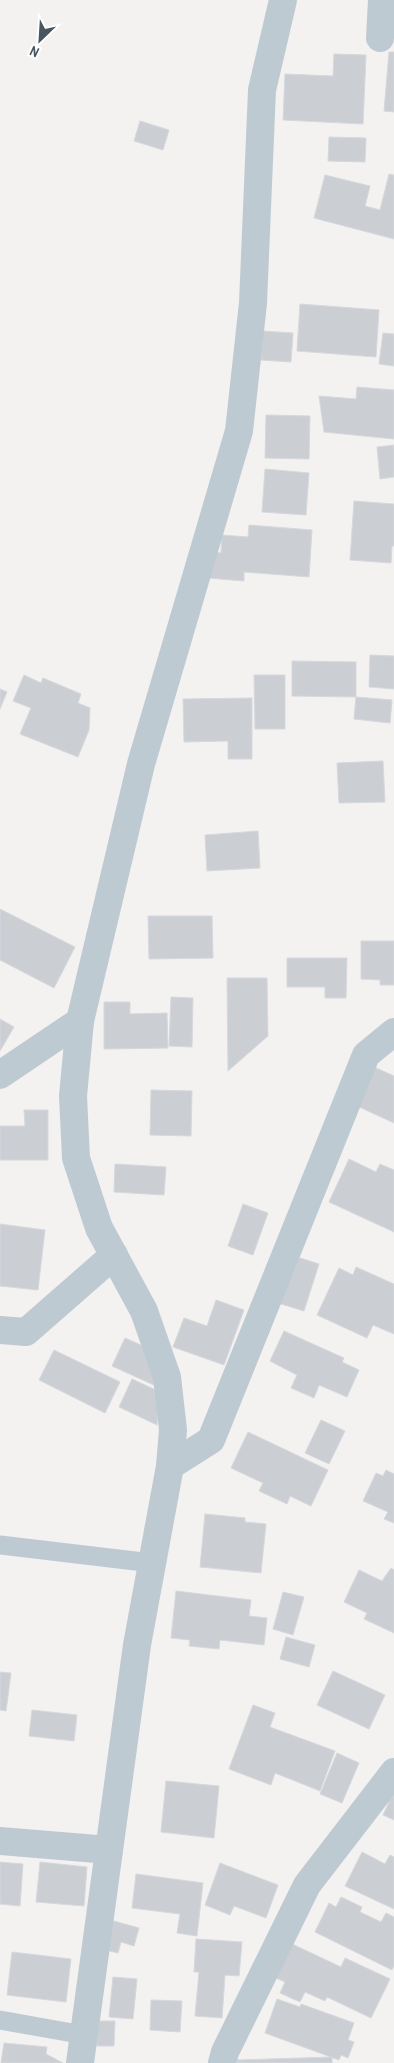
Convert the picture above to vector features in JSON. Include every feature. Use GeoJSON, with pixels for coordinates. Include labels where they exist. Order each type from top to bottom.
{"type":"FeatureCollection","features":[{"type":"Feature","properties":{"kind":"street"},"geometry":{"type":"LineString","coordinates":[[80,2063],[137,1645],[170,1466],[173,1430],[167,1377],[144,1311],[99,1228],[76,1158],[73,1096],[80,1021],[141,764],[239,431],[254,303],[262,90],[283,0]]}},
{"type":"Feature","properties":{"kind":"street"},"geometry":{"type":"LineString","coordinates":[[380,38],[382,0]]}},
{"type":"Feature","properties":{"kind":"street"},"geometry":{"type":"LineString","coordinates":[[0,1075],[80,1021]]}},
{"type":"Feature","properties":{"kind":"street"},"geometry":{"type":"LineString","coordinates":[[170,1466],[211,1440],[366,1055],[394,1032]]}},
{"type":"Feature","properties":{"kind":"street"},"geometry":{"type":"LineString","coordinates":[[0,1330],[26,1332],[114,1255]]}},
{"type":"Feature","properties":{"kind":"street"},"geometry":{"type":"LineString","coordinates":[[222,2063],[225,2052],[307,1885],[394,1772]]}},
{"type":"Feature","properties":{"kind":"street"},"geometry":{"type":"LineString","coordinates":[[0,1841],[109,1850]]}},
{"type":"Feature","properties":{"kind":"lane"},"geometry":{"type":"LineString","coordinates":[[0,1545],[152,1564]]}},
{"type":"Feature","properties":{"kind":"lane"},"geometry":{"type":"LineString","coordinates":[[0,2020],[84,2035]]}},
{"type":"Feature","properties":{"kind":"building"},"geometry":{"type":"Polygon","coordinates":[[[389,52],[394,52],[394,112],[384,111],[389,52]]]}},
{"type":"Feature","properties":{"kind":"building"},"geometry":{"type":"Polygon","coordinates":[[[334,54],[366,55],[363,124],[283,120],[285,74],[333,76],[334,54]]]}},
{"type":"Feature","properties":{"kind":"building"},"geometry":{"type":"Polygon","coordinates":[[[140,121],[169,130],[163,150],[134,141],[140,121]]]}},
{"type":"Feature","properties":{"kind":"building"},"geometry":{"type":"Polygon","coordinates":[[[329,137],[366,138],[365,162],[328,161],[329,137]]]}},
{"type":"Feature","properties":{"kind":"building"},"geometry":{"type":"Polygon","coordinates":[[[389,174],[394,175],[394,239],[314,218],[325,175],[370,186],[365,206],[380,210],[389,174]]]}},
{"type":"Feature","properties":{"kind":"building"},"geometry":{"type":"Polygon","coordinates":[[[300,304],[379,310],[376,357],[297,351],[300,304]]]}},
{"type":"Feature","properties":{"kind":"building"},"geometry":{"type":"Polygon","coordinates":[[[263,331],[293,333],[291,362],[261,360],[263,331]]]}},
{"type":"Feature","properties":{"kind":"building"},"geometry":{"type":"Polygon","coordinates":[[[383,333],[394,334],[394,366],[379,364],[383,333]]]}},
{"type":"Feature","properties":{"kind":"building"},"geometry":{"type":"Polygon","coordinates":[[[357,387],[394,390],[394,439],[324,432],[319,396],[356,399],[357,387]]]}},
{"type":"Feature","properties":{"kind":"building"},"geometry":{"type":"Polygon","coordinates":[[[266,415],[310,416],[309,459],[265,458],[266,415]]]}},
{"type":"Feature","properties":{"kind":"building"},"geometry":{"type":"Polygon","coordinates":[[[394,445],[394,477],[380,479],[377,447],[394,445]]]}},
{"type":"Feature","properties":{"kind":"building"},"geometry":{"type":"Polygon","coordinates":[[[265,469],[309,473],[306,515],[262,512],[265,469]]]}},
{"type":"Feature","properties":{"kind":"building"},"geometry":{"type":"Polygon","coordinates":[[[354,501],[394,504],[394,546],[392,546],[391,563],[350,560],[354,501]]]}},
{"type":"Feature","properties":{"kind":"building"},"geometry":{"type":"Polygon","coordinates":[[[249,525],[312,530],[309,577],[244,572],[244,581],[208,578],[209,552],[221,553],[222,535],[248,537],[249,525]]]}},
{"type":"Feature","properties":{"kind":"building"},"geometry":{"type":"Polygon","coordinates":[[[370,655],[394,656],[394,689],[369,687],[370,655]]]}},
{"type":"Feature","properties":{"kind":"building"},"geometry":{"type":"Polygon","coordinates":[[[292,661],[356,662],[356,697],[292,696],[292,661]]]}},
{"type":"Feature","properties":{"kind":"building"},"geometry":{"type":"Polygon","coordinates":[[[24,675],[41,683],[43,678],[81,694],[78,703],[90,708],[89,730],[78,757],[20,734],[31,708],[13,701],[24,675]]]}},
{"type":"Feature","properties":{"kind":"building"},"geometry":{"type":"Polygon","coordinates":[[[254,675],[285,675],[285,729],[255,729],[254,675]]]}},
{"type":"Feature","properties":{"kind":"building"},"geometry":{"type":"Polygon","coordinates":[[[0,689],[7,692],[0,709],[0,689]]]}},
{"type":"Feature","properties":{"kind":"building"},"geometry":{"type":"Polygon","coordinates":[[[356,697],[392,700],[390,723],[354,719],[356,697]]]}},
{"type":"Feature","properties":{"kind":"building"},"geometry":{"type":"Polygon","coordinates":[[[252,698],[252,759],[228,759],[228,741],[184,742],[183,699],[252,698]]]}},
{"type":"Feature","properties":{"kind":"building"},"geometry":{"type":"Polygon","coordinates":[[[383,761],[385,802],[339,803],[337,763],[383,761]]]}},
{"type":"Feature","properties":{"kind":"building"},"geometry":{"type":"Polygon","coordinates":[[[258,831],[260,868],[207,871],[205,835],[258,831]]]}},
{"type":"Feature","properties":{"kind":"building"},"geometry":{"type":"Polygon","coordinates":[[[0,909],[75,947],[54,988],[0,960],[0,909]]]}},
{"type":"Feature","properties":{"kind":"building"},"geometry":{"type":"Polygon","coordinates":[[[148,916],[212,916],[213,958],[149,959],[148,916]]]}},
{"type":"Feature","properties":{"kind":"building"},"geometry":{"type":"Polygon","coordinates":[[[361,941],[394,941],[394,985],[380,985],[380,980],[361,979],[361,941]]]}},
{"type":"Feature","properties":{"kind":"building"},"geometry":{"type":"Polygon","coordinates":[[[287,958],[347,958],[346,998],[325,998],[325,987],[287,987],[287,958]]]}},
{"type":"Feature","properties":{"kind":"building"},"geometry":{"type":"Polygon","coordinates":[[[227,978],[267,978],[268,1036],[228,1071],[227,978]]]}},
{"type":"Feature","properties":{"kind":"building"},"geometry":{"type":"Polygon","coordinates":[[[171,997],[193,998],[192,1047],[169,1046],[171,997]]]}},
{"type":"Feature","properties":{"kind":"building"},"geometry":{"type":"Polygon","coordinates":[[[104,1002],[130,1002],[130,1014],[167,1013],[168,1048],[104,1049],[104,1002]]]}},
{"type":"Feature","properties":{"kind":"building"},"geometry":{"type":"Polygon","coordinates":[[[0,1019],[14,1027],[0,1051],[0,1019]]]}},
{"type":"Feature","properties":{"kind":"building"},"geometry":{"type":"Polygon","coordinates":[[[372,1066],[394,1076],[394,1123],[355,1105],[372,1066]]]}},
{"type":"Feature","properties":{"kind":"building"},"geometry":{"type":"Polygon","coordinates":[[[151,1090],[192,1091],[191,1136],[150,1135],[151,1090]]]}},
{"type":"Feature","properties":{"kind":"building"},"geometry":{"type":"Polygon","coordinates":[[[24,1110],[48,1110],[48,1160],[0,1160],[0,1126],[25,1126],[24,1110]]]}},
{"type":"Feature","properties":{"kind":"building"},"geometry":{"type":"Polygon","coordinates":[[[349,1159],[376,1172],[380,1164],[394,1170],[394,1232],[329,1202],[349,1159]]]}},
{"type":"Feature","properties":{"kind":"building"},"geometry":{"type":"Polygon","coordinates":[[[115,1164],[166,1167],[164,1195],[114,1192],[115,1164]]]}},
{"type":"Feature","properties":{"kind":"building"},"geometry":{"type":"Polygon","coordinates":[[[243,1204],[268,1213],[253,1255],[228,1246],[243,1204]]]}},
{"type":"Feature","properties":{"kind":"building"},"geometry":{"type":"Polygon","coordinates":[[[0,1224],[45,1230],[38,1290],[0,1286],[0,1224]]]}},
{"type":"Feature","properties":{"kind":"building"},"geometry":{"type":"Polygon","coordinates":[[[294,1256],[319,1264],[304,1311],[278,1303],[294,1256]]]}},
{"type":"Feature","properties":{"kind":"building"},"geometry":{"type":"Polygon","coordinates":[[[356,1267],[394,1284],[394,1334],[373,1325],[367,1338],[317,1315],[339,1268],[353,1275],[356,1267]]]}},
{"type":"Feature","properties":{"kind":"building"},"geometry":{"type":"Polygon","coordinates":[[[216,1300],[244,1310],[224,1365],[173,1347],[184,1318],[207,1326],[216,1300]]]}},
{"type":"Feature","properties":{"kind":"building"},"geometry":{"type":"Polygon","coordinates":[[[284,1331],[344,1358],[342,1362],[359,1370],[347,1397],[319,1385],[314,1398],[291,1388],[297,1375],[270,1361],[284,1331]]]}},
{"type":"Feature","properties":{"kind":"building"},"geometry":{"type":"Polygon","coordinates":[[[125,1338],[150,1349],[156,1386],[112,1366],[125,1338]]]}},
{"type":"Feature","properties":{"kind":"building"},"geometry":{"type":"Polygon","coordinates":[[[54,1350],[120,1382],[105,1413],[39,1380],[54,1350]]]}},
{"type":"Feature","properties":{"kind":"building"},"geometry":{"type":"Polygon","coordinates":[[[132,1379],[158,1391],[157,1425],[119,1407],[132,1379]]]}},
{"type":"Feature","properties":{"kind":"building"},"geometry":{"type":"Polygon","coordinates":[[[321,1420],[345,1431],[329,1464],[305,1453],[321,1420]]]}},
{"type":"Feature","properties":{"kind":"building"},"geometry":{"type":"Polygon","coordinates":[[[248,1432],[328,1470],[311,1506],[290,1496],[287,1504],[259,1491],[263,1483],[231,1468],[248,1432]]]}},
{"type":"Feature","properties":{"kind":"building"},"geometry":{"type":"Polygon","coordinates":[[[386,1470],[394,1474],[394,1523],[384,1519],[388,1512],[363,1501],[376,1473],[383,1476],[386,1470]]]}},
{"type":"Feature","properties":{"kind":"building"},"geometry":{"type":"Polygon","coordinates":[[[205,1514],[245,1518],[245,1522],[266,1524],[261,1573],[200,1567],[205,1514]]]}},
{"type":"Feature","properties":{"kind":"building"},"geometry":{"type":"Polygon","coordinates":[[[391,1568],[394,1570],[394,1633],[364,1619],[367,1613],[344,1602],[359,1570],[382,1581],[391,1568]]]}},
{"type":"Feature","properties":{"kind":"building"},"geometry":{"type":"Polygon","coordinates":[[[176,1591],[251,1600],[249,1616],[267,1618],[264,1645],[220,1640],[219,1649],[189,1646],[190,1640],[171,1638],[176,1591]]]}},
{"type":"Feature","properties":{"kind":"building"},"geometry":{"type":"Polygon","coordinates":[[[283,1592],[304,1597],[293,1635],[273,1629],[283,1592]]]}},
{"type":"Feature","properties":{"kind":"building"},"geometry":{"type":"Polygon","coordinates":[[[286,1637],[315,1645],[309,1667],[280,1659],[286,1637]]]}},
{"type":"Feature","properties":{"kind":"building"},"geometry":{"type":"Polygon","coordinates":[[[333,1671],[385,1695],[369,1729],[317,1705],[333,1671]]]}},
{"type":"Feature","properties":{"kind":"building"},"geometry":{"type":"Polygon","coordinates":[[[0,1672],[11,1673],[6,1711],[0,1710],[0,1672]]]}},
{"type":"Feature","properties":{"kind":"building"},"geometry":{"type":"Polygon","coordinates":[[[253,1705],[275,1713],[270,1727],[335,1751],[320,1791],[275,1773],[271,1785],[229,1769],[253,1705]]]}},
{"type":"Feature","properties":{"kind":"building"},"geometry":{"type":"Polygon","coordinates":[[[32,1710],[77,1715],[74,1741],[29,1736],[32,1710]]]}},
{"type":"Feature","properties":{"kind":"building"},"geometry":{"type":"Polygon","coordinates":[[[337,1753],[359,1763],[342,1803],[320,1794],[337,1753]]]}},
{"type":"Feature","properties":{"kind":"building"},"geometry":{"type":"Polygon","coordinates":[[[166,1781],[219,1786],[214,1838],[161,1832],[166,1781]]]}},
{"type":"Feature","properties":{"kind":"building"},"geometry":{"type":"Polygon","coordinates":[[[394,1791],[394,1820],[383,1815],[394,1791]]]}},
{"type":"Feature","properties":{"kind":"building"},"geometry":{"type":"Polygon","coordinates":[[[362,1852],[385,1864],[390,1855],[394,1857],[394,1909],[345,1886],[362,1852]]]}},
{"type":"Feature","properties":{"kind":"building"},"geometry":{"type":"Polygon","coordinates":[[[0,1862],[23,1864],[20,1906],[0,1904],[0,1862]]]}},
{"type":"Feature","properties":{"kind":"building"},"geometry":{"type":"Polygon","coordinates":[[[40,1862],[87,1867],[84,1906],[36,1902],[40,1862]]]}},
{"type":"Feature","properties":{"kind":"building"},"geometry":{"type":"Polygon","coordinates":[[[220,1863],[278,1885],[266,1918],[234,1906],[230,1915],[205,1905],[220,1863]]]}},
{"type":"Feature","properties":{"kind":"building"},"geometry":{"type":"Polygon","coordinates":[[[136,1874],[203,1883],[197,1936],[177,1933],[180,1914],[132,1908],[136,1874]]]}},
{"type":"Feature","properties":{"kind":"building"},"geometry":{"type":"Polygon","coordinates":[[[341,1897],[362,1907],[360,1912],[381,1922],[386,1913],[394,1917],[394,1966],[392,1970],[315,1932],[329,1903],[336,1907],[341,1897]]]}},
{"type":"Feature","properties":{"kind":"building"},"geometry":{"type":"Polygon","coordinates":[[[110,1920],[139,1928],[134,1946],[121,1942],[118,1953],[106,1950],[110,1920]]]}},
{"type":"Feature","properties":{"kind":"building"},"geometry":{"type":"Polygon","coordinates":[[[196,1939],[242,1942],[239,1976],[225,1975],[222,2018],[195,2016],[199,1972],[194,1972],[196,1939]]]}},
{"type":"Feature","properties":{"kind":"building"},"geometry":{"type":"Polygon","coordinates":[[[290,1943],[341,1967],[345,1958],[390,1979],[371,2018],[327,1997],[325,2001],[305,1992],[300,2002],[280,1993],[285,1982],[274,1977],[290,1943]]]}},
{"type":"Feature","properties":{"kind":"building"},"geometry":{"type":"Polygon","coordinates":[[[12,1952],[71,1959],[66,2002],[7,1995],[12,1952]]]}},
{"type":"Feature","properties":{"kind":"building"},"geometry":{"type":"Polygon","coordinates":[[[113,1977],[137,1979],[133,2019],[109,2017],[113,1977]]]}},
{"type":"Feature","properties":{"kind":"building"},"geometry":{"type":"Polygon","coordinates":[[[277,1999],[300,2007],[301,2004],[354,2023],[348,2040],[354,2042],[348,2058],[341,2055],[339,2060],[265,2033],[277,1999]]]}},
{"type":"Feature","properties":{"kind":"building"},"geometry":{"type":"Polygon","coordinates":[[[151,2000],[182,2001],[180,2032],[150,2030],[151,2000]]]}},
{"type":"Feature","properties":{"kind":"building"},"geometry":{"type":"Polygon","coordinates":[[[97,2021],[115,2021],[114,2046],[97,2046],[97,2021]]]}},
{"type":"Feature","properties":{"kind":"building"},"geometry":{"type":"Polygon","coordinates":[[[4,2043],[47,2047],[46,2054],[63,2063],[1,2063],[4,2043]]]}},
{"type":"Feature","properties":{"kind":"building"},"geometry":{"type":"Polygon","coordinates":[[[332,2057],[332,2063],[237,2063],[237,2060],[332,2057]]]}}]}
